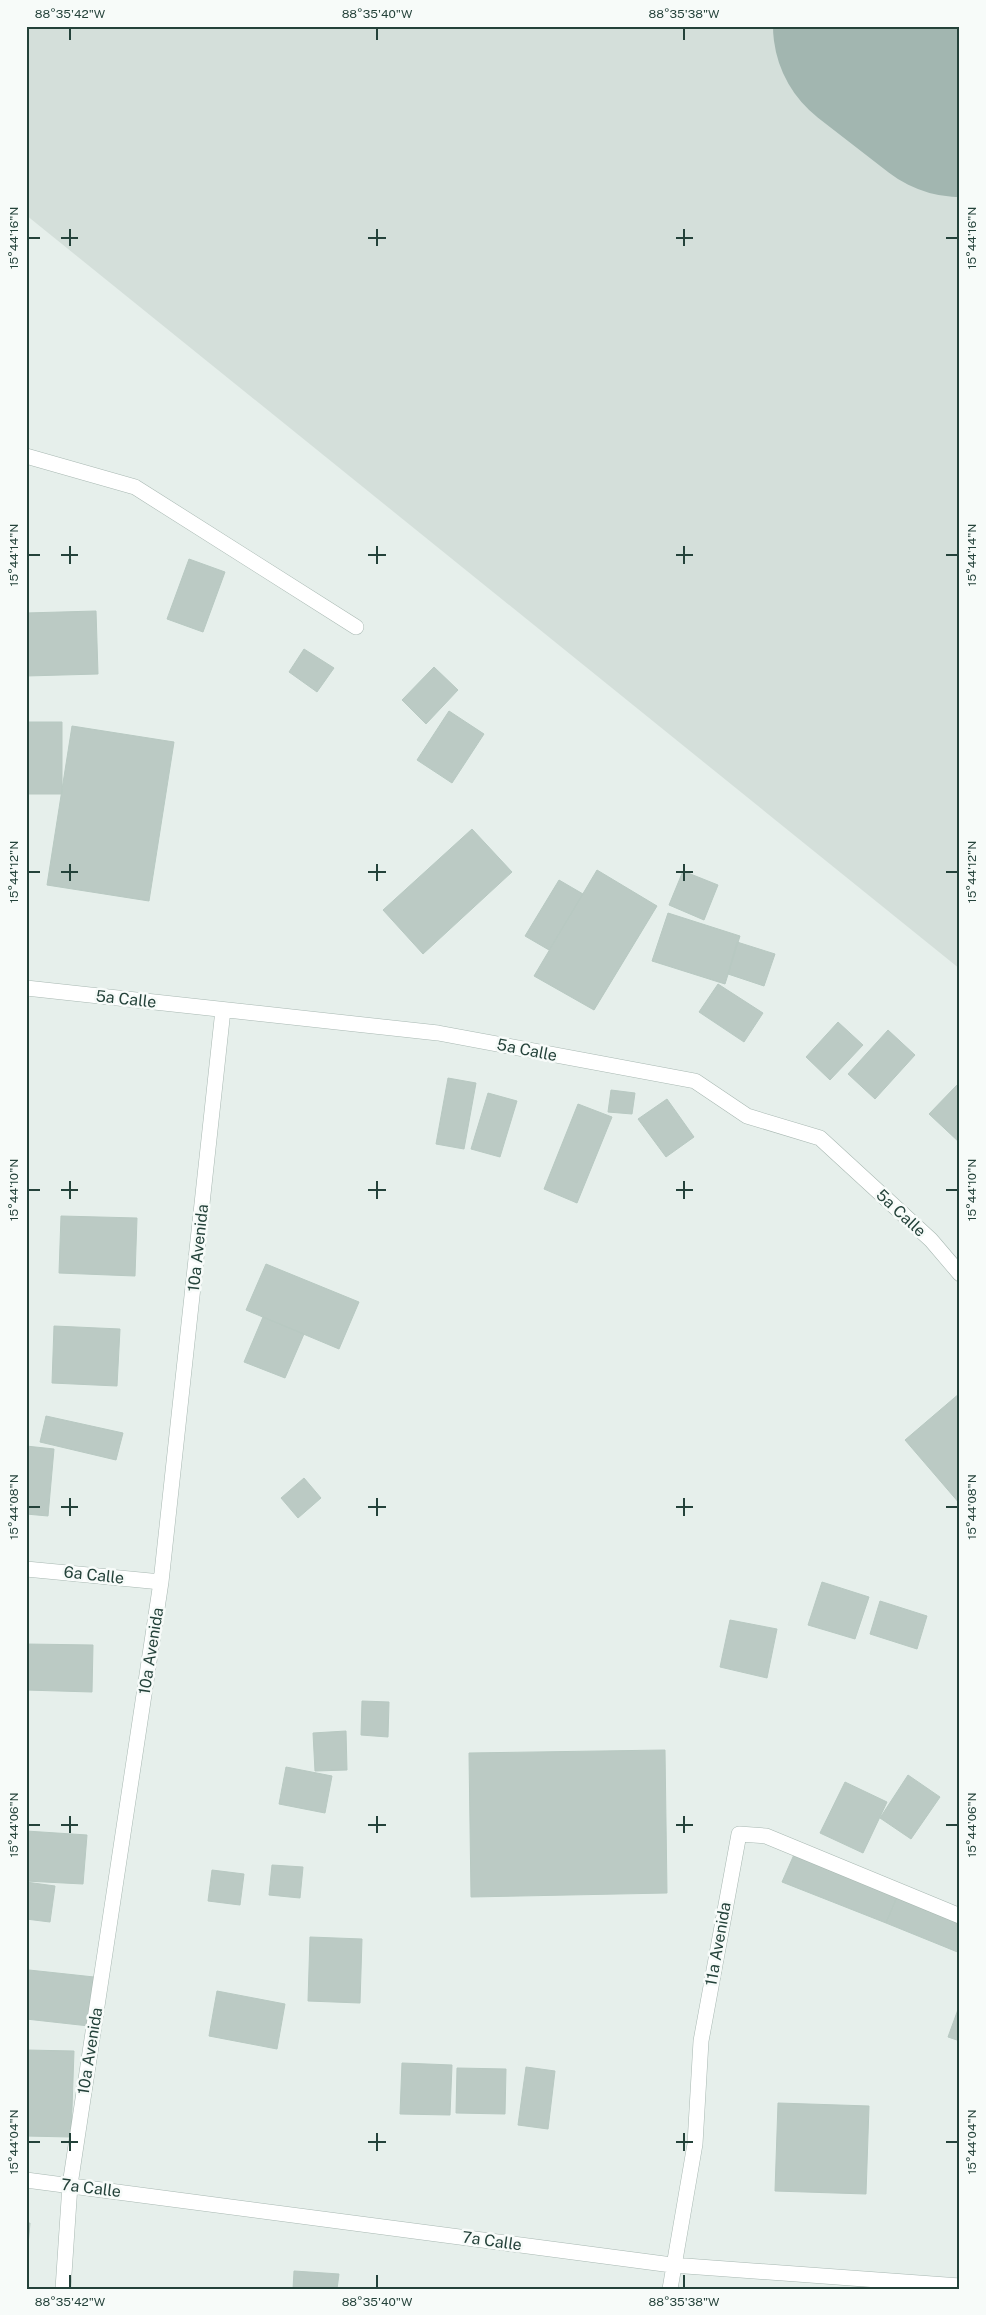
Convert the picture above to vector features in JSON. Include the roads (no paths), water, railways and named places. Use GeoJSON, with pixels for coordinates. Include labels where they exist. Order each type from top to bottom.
{"type":"FeatureCollection","features":[{"type":"Feature","properties":{"kind":"street"},"geometry":{"type":"LineString","coordinates":[[26,456],[135,487],[356,627]]}},
{"type":"Feature","properties":{"kind":"street","name":"5a Calle"},"geometry":{"type":"LineString","coordinates":[[26,988],[438,1033],[695,1081],[748,1116],[820,1138],[931,1240],[960,1274]]}},
{"type":"Feature","properties":{"kind":"street","name":"10a Avenida"},"geometry":{"type":"LineString","coordinates":[[63,2289],[70,2185],[161,1582],[223,1010]]}},
{"type":"Feature","properties":{"kind":"street","name":"6a Calle"},"geometry":{"type":"LineString","coordinates":[[26,1569],[161,1582]]}},
{"type":"Feature","properties":{"kind":"street","name":"11a Avenida"},"geometry":{"type":"LineString","coordinates":[[670,2289],[672,2264],[695,2144],[701,2041],[739,1834],[766,1836],[960,1916]]}},
{"type":"Feature","properties":{"kind":"street","name":"7a Calle"},"geometry":{"type":"LineString","coordinates":[[26,2180],[672,2264],[960,2286]]}}]}
